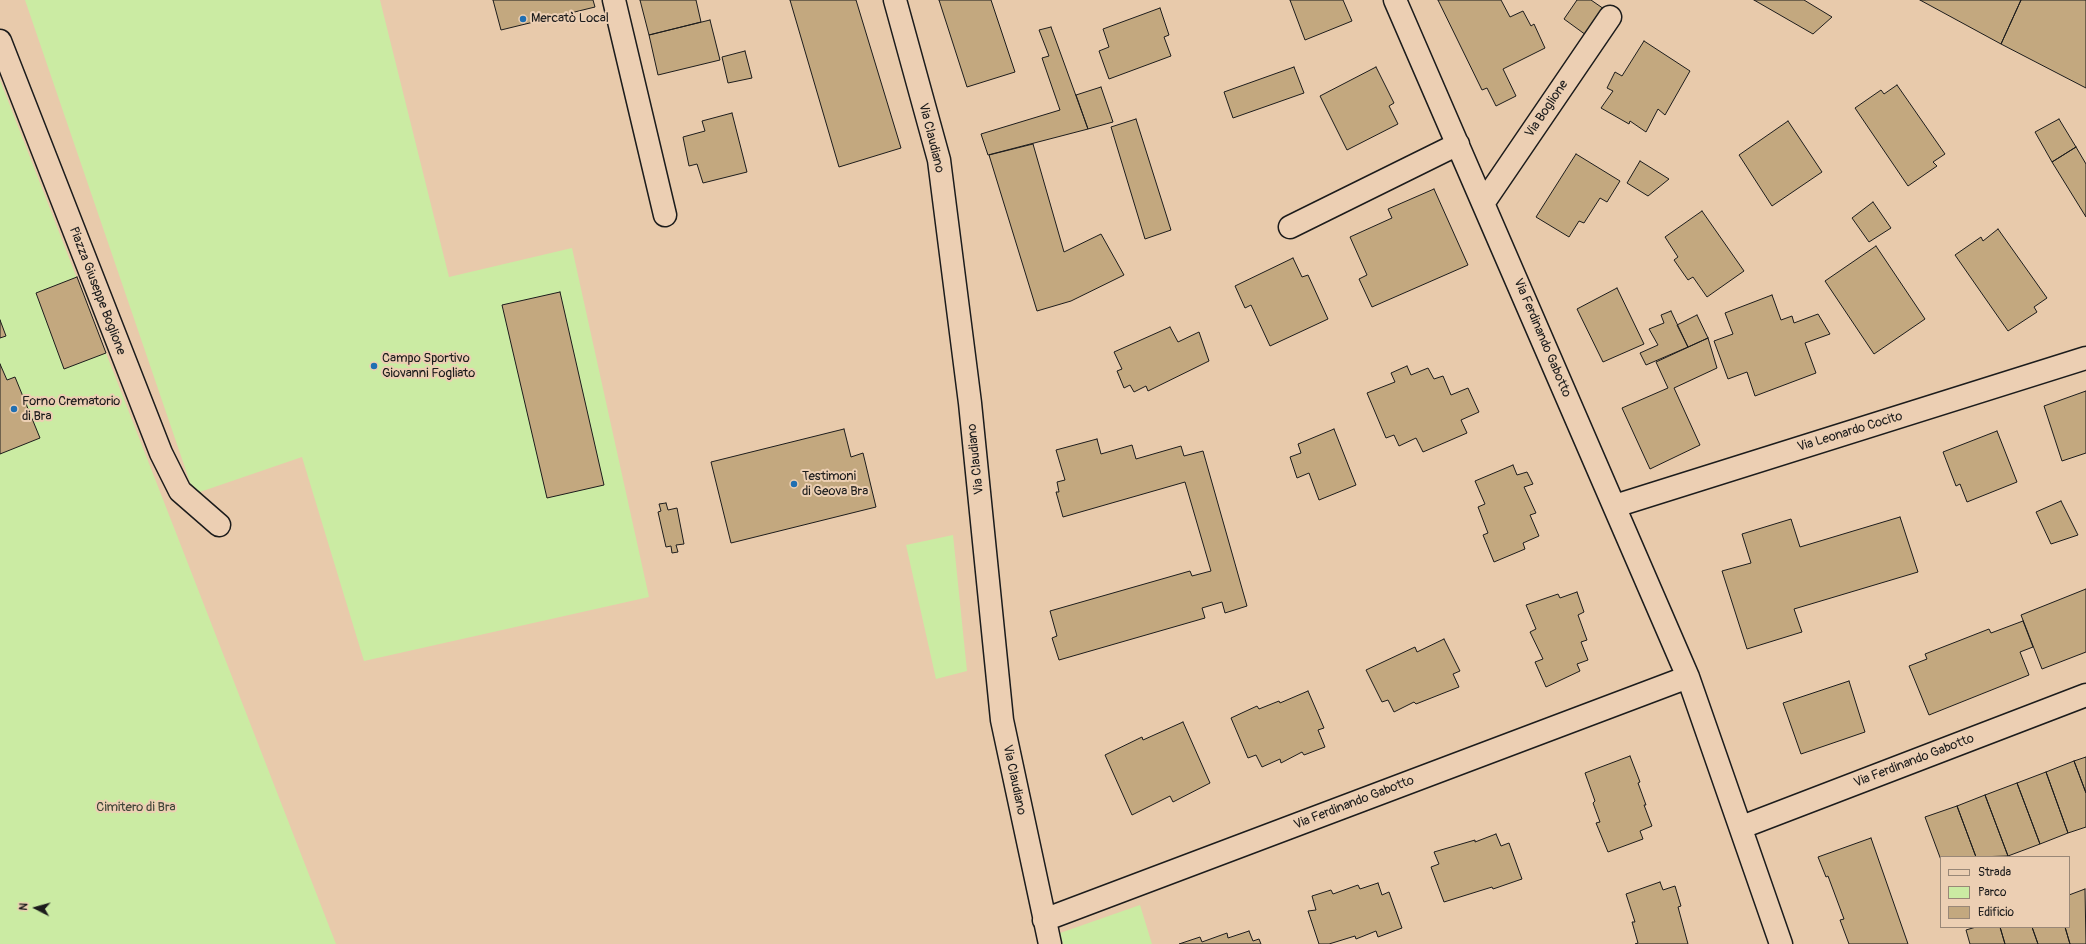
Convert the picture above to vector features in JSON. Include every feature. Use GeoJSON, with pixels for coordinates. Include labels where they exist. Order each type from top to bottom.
{"type":"FeatureCollection","features":[{"type":"Feature","properties":{"kind":"street"},"geometry":{"type":"LineString","coordinates":[[614,0],[665,215]]}},
{"type":"Feature","properties":{"kind":"street","name":"Via Claudiano"},"geometry":{"type":"LineString","coordinates":[[895,0],[939,160],[970,403],[1002,720],[1044,920]]}},
{"type":"Feature","properties":{"kind":"street","name":"Via Ferdinando Gabotto"},"geometry":{"type":"LineString","coordinates":[[1395,0],[1484,202],[1688,676],[1782,944]]}},
{"type":"Feature","properties":{"kind":"street","name":"Via Boglione"},"geometry":{"type":"LineString","coordinates":[[1484,202],[1610,17]]}},
{"type":"Feature","properties":{"kind":"street","name":"Piazza Giuseppe Boglione"},"geometry":{"type":"LineString","coordinates":[[0,41],[160,453],[180,491],[219,525]]}},
{"type":"Feature","properties":{"kind":"street"},"geometry":{"type":"LineString","coordinates":[[1290,227],[1458,144]]}},
{"type":"Feature","properties":{"kind":"street","name":"Via Leonardo Cocito"},"geometry":{"type":"LineString","coordinates":[[1615,506],[2086,358]]}},
{"type":"Feature","properties":{"kind":"street","name":"Via Ferdinando Gabotto"},"geometry":{"type":"LineString","coordinates":[[1044,920],[1688,676]]}},
{"type":"Feature","properties":{"kind":"street","name":"Via Ferdinando Gabotto"},"geometry":{"type":"LineString","coordinates":[[1742,827],[2086,695]]}},
{"type":"Feature","properties":{"kind":"street"},"geometry":{"type":"LineString","coordinates":[[1044,920],[1050,944]]}},
{"type":"Feature","properties":{"kind":"green space","name":"Campo Sportivo Giovanni Fogliato"},"geometry":{"type":"Polygon","coordinates":[[[25,0],[380,0],[449,277],[572,248],[649,597],[364,661],[302,457],[194,494],[25,0]]]}},
{"type":"Feature","properties":{"kind":"green space","name":"Cimitero di Bra"},"geometry":{"type":"Polygon","coordinates":[[[0,80],[106,353],[336,944],[0,944],[0,80]]]}},
{"type":"Feature","properties":{"kind":"green space"},"geometry":{"type":"Polygon","coordinates":[[[953,535],[967,671],[936,679],[906,545],[953,535]]]}},
{"type":"Feature","properties":{"kind":"green space"},"geometry":{"type":"Polygon","coordinates":[[[1140,905],[1152,944],[1063,944],[1060,933],[1140,905]]]}},
{"type":"Feature","properties":{"kind":"building","name":"Mercatò Local"},"geometry":{"type":"Polygon","coordinates":[[[493,0],[593,0],[595,7],[501,30],[493,0]]]}},
{"type":"Feature","properties":{"kind":"building"},"geometry":{"type":"Polygon","coordinates":[[[640,0],[696,0],[701,22],[649,35],[640,0]]]}},
{"type":"Feature","properties":{"kind":"building"},"geometry":{"type":"Polygon","coordinates":[[[790,0],[856,0],[901,148],[839,167],[790,0]]]}},
{"type":"Feature","properties":{"kind":"building"},"geometry":{"type":"Polygon","coordinates":[[[939,0],[991,0],[1015,72],[967,87],[939,0]]]}},
{"type":"Feature","properties":{"kind":"building"},"geometry":{"type":"Polygon","coordinates":[[[1290,0],[1343,0],[1352,21],[1305,40],[1290,0]]]}},
{"type":"Feature","properties":{"kind":"building"},"geometry":{"type":"Polygon","coordinates":[[[1438,0],[1501,0],[1510,17],[1523,11],[1531,26],[1534,24],[1545,48],[1503,69],[1516,96],[1496,106],[1487,88],[1482,90],[1438,0]]]}},
{"type":"Feature","properties":{"kind":"building"},"geometry":{"type":"Polygon","coordinates":[[[1577,0],[1591,0],[1604,9],[1586,35],[1564,19],[1577,0]]]}},
{"type":"Feature","properties":{"kind":"building"},"geometry":{"type":"Polygon","coordinates":[[[1754,0],[1804,0],[1832,17],[1813,34],[1754,0]]]}},
{"type":"Feature","properties":{"kind":"building"},"geometry":{"type":"Polygon","coordinates":[[[1920,0],[2021,0],[2001,44],[1920,0]]]}},
{"type":"Feature","properties":{"kind":"building"},"geometry":{"type":"Polygon","coordinates":[[[2021,0],[2086,0],[2086,88],[2001,44],[2021,0]]]}},
{"type":"Feature","properties":{"kind":"building"},"geometry":{"type":"Polygon","coordinates":[[[1160,8],[1169,35],[1164,37],[1171,56],[1109,79],[1099,51],[1109,47],[1103,29],[1160,8]]]}},
{"type":"Feature","properties":{"kind":"building"},"geometry":{"type":"Polygon","coordinates":[[[710,20],[720,60],[658,75],[649,35],[710,20]]]}},
{"type":"Feature","properties":{"kind":"building"},"geometry":{"type":"Polygon","coordinates":[[[1051,27],[1088,129],[988,155],[981,134],[1060,110],[1042,58],[1049,56],[1039,30],[1051,27]]]}},
{"type":"Feature","properties":{"kind":"building"},"geometry":{"type":"Polygon","coordinates":[[[1644,41],[1690,71],[1665,115],[1658,109],[1646,132],[1630,121],[1629,124],[1601,108],[1613,91],[1607,88],[1615,72],[1622,76],[1644,41]]]}},
{"type":"Feature","properties":{"kind":"building"},"geometry":{"type":"Polygon","coordinates":[[[745,51],[752,78],[728,83],[722,57],[745,51]]]}},
{"type":"Feature","properties":{"kind":"building"},"geometry":{"type":"Polygon","coordinates":[[[1294,67],[1304,93],[1233,118],[1224,92],[1294,67]]]}},
{"type":"Feature","properties":{"kind":"building"},"geometry":{"type":"Polygon","coordinates":[[[1376,67],[1394,103],[1389,106],[1398,124],[1347,150],[1320,96],[1376,67]]]}},
{"type":"Feature","properties":{"kind":"building"},"geometry":{"type":"Polygon","coordinates":[[[1897,85],[1945,154],[1933,162],[1937,166],[1908,186],[1855,108],[1881,90],[1884,94],[1897,85]]]}},
{"type":"Feature","properties":{"kind":"building"},"geometry":{"type":"Polygon","coordinates":[[[1101,87],[1113,122],[1088,129],[1076,95],[1101,87]]]}},
{"type":"Feature","properties":{"kind":"building"},"geometry":{"type":"Polygon","coordinates":[[[732,113],[747,172],[703,183],[697,164],[689,166],[683,137],[705,131],[702,121],[732,113]]]}},
{"type":"Feature","properties":{"kind":"building"},"geometry":{"type":"Polygon","coordinates":[[[1136,119],[1171,230],[1145,239],[1111,127],[1136,119]]]}},
{"type":"Feature","properties":{"kind":"building"},"geometry":{"type":"Polygon","coordinates":[[[2059,119],[2076,147],[2052,162],[2035,132],[2059,119]]]}},
{"type":"Feature","properties":{"kind":"building"},"geometry":{"type":"Polygon","coordinates":[[[1788,121],[1822,172],[1772,206],[1739,155],[1788,121]]]}},
{"type":"Feature","properties":{"kind":"building"},"geometry":{"type":"Polygon","coordinates":[[[1033,144],[1064,252],[1101,234],[1124,275],[1071,301],[1037,311],[989,155],[1033,144]]]}},
{"type":"Feature","properties":{"kind":"building"},"geometry":{"type":"Polygon","coordinates":[[[2076,147],[2086,164],[2086,217],[2052,162],[2076,147]]]}},
{"type":"Feature","properties":{"kind":"building"},"geometry":{"type":"Polygon","coordinates":[[[1576,154],[1620,181],[1607,202],[1600,198],[1584,223],[1579,221],[1569,237],[1536,217],[1576,154]]]}},
{"type":"Feature","properties":{"kind":"building"},"geometry":{"type":"Polygon","coordinates":[[[1640,161],[1669,179],[1648,196],[1627,183],[1640,161]]]}},
{"type":"Feature","properties":{"kind":"building"},"geometry":{"type":"Polygon","coordinates":[[[1434,189],[1468,265],[1372,307],[1359,279],[1367,275],[1350,237],[1392,218],[1388,209],[1434,189]]]}},
{"type":"Feature","properties":{"kind":"building"},"geometry":{"type":"Polygon","coordinates":[[[1873,202],[1891,228],[1869,242],[1852,218],[1873,202]]]}},
{"type":"Feature","properties":{"kind":"building"},"geometry":{"type":"Polygon","coordinates":[[[1702,211],[1744,271],[1707,297],[1693,277],[1688,280],[1674,260],[1678,257],[1665,237],[1702,211]]]}},
{"type":"Feature","properties":{"kind":"building"},"geometry":{"type":"Polygon","coordinates":[[[1998,229],[2047,298],[2034,307],[2037,312],[2008,331],[1955,255],[1981,237],[1983,241],[1998,229]]]}},
{"type":"Feature","properties":{"kind":"building"},"geometry":{"type":"Polygon","coordinates":[[[1876,246],[1925,319],[1874,354],[1825,281],[1876,246]]]}},
{"type":"Feature","properties":{"kind":"building"},"geometry":{"type":"Polygon","coordinates":[[[1293,258],[1302,277],[1308,275],[1328,319],[1270,346],[1251,305],[1245,308],[1235,286],[1293,258]]]}},
{"type":"Feature","properties":{"kind":"building"},"geometry":{"type":"Polygon","coordinates":[[[77,277],[106,353],[64,369],[36,293],[77,277]]]}},
{"type":"Feature","properties":{"kind":"building"},"geometry":{"type":"Polygon","coordinates":[[[1617,288],[1644,344],[1603,362],[1577,309],[1617,288]]]}},
{"type":"Feature","properties":{"kind":"building"},"geometry":{"type":"Polygon","coordinates":[[[560,292],[604,485],[547,498],[502,305],[560,292]]]}},
{"type":"Feature","properties":{"kind":"building"},"geometry":{"type":"Polygon","coordinates":[[[1772,295],[1781,320],[1792,316],[1794,323],[1818,314],[1830,334],[1805,343],[1816,373],[1755,396],[1747,372],[1728,379],[1714,341],[1733,334],[1725,313],[1772,295]]]}},
{"type":"Feature","properties":{"kind":"building"},"geometry":{"type":"Polygon","coordinates":[[[1671,311],[1688,347],[1646,365],[1640,353],[1658,345],[1649,329],[1664,323],[1661,315],[1671,311]]]}},
{"type":"Feature","properties":{"kind":"building"},"geometry":{"type":"Polygon","coordinates":[[[1697,315],[1708,338],[1688,347],[1677,325],[1697,315]]]}},
{"type":"Feature","properties":{"kind":"building"},"geometry":{"type":"Polygon","coordinates":[[[0,320],[6,336],[0,338],[0,320]]]}},
{"type":"Feature","properties":{"kind":"building"},"geometry":{"type":"Polygon","coordinates":[[[1170,327],[1178,342],[1199,332],[1209,361],[1148,391],[1146,386],[1134,392],[1130,385],[1124,388],[1117,371],[1122,369],[1114,352],[1170,327]]]}},
{"type":"Feature","properties":{"kind":"building"},"geometry":{"type":"Polygon","coordinates":[[[1708,338],[1717,368],[1674,388],[1700,445],[1650,469],[1622,408],[1668,388],[1656,362],[1708,338]]]}},
{"type":"Feature","properties":{"kind":"building","name":"Forno Crematorio di Bra"},"geometry":{"type":"Polygon","coordinates":[[[0,364],[7,380],[15,377],[40,438],[0,454],[0,364]]]}},
{"type":"Feature","properties":{"kind":"building"},"geometry":{"type":"Polygon","coordinates":[[[1407,366],[1411,375],[1428,368],[1434,379],[1443,376],[1451,395],[1468,388],[1479,412],[1461,420],[1467,433],[1423,452],[1416,438],[1399,446],[1394,435],[1386,438],[1367,393],[1395,382],[1391,373],[1407,366]]]}},
{"type":"Feature","properties":{"kind":"building"},"geometry":{"type":"Polygon","coordinates":[[[2086,391],[2086,453],[2062,461],[2044,406],[2086,391]]]}},
{"type":"Feature","properties":{"kind":"building","name":"Testimoni di Geova Bra"},"geometry":{"type":"Polygon","coordinates":[[[844,429],[851,457],[863,453],[876,507],[731,543],[711,462],[844,429]]]}},
{"type":"Feature","properties":{"kind":"building"},"geometry":{"type":"Polygon","coordinates":[[[1334,429],[1356,485],[1319,500],[1309,473],[1297,478],[1290,457],[1301,453],[1298,444],[1334,429]]]}},
{"type":"Feature","properties":{"kind":"building"},"geometry":{"type":"Polygon","coordinates":[[[1997,431],[2017,482],[1967,502],[1960,484],[1956,486],[1943,452],[1997,431]]]}},
{"type":"Feature","properties":{"kind":"building"},"geometry":{"type":"Polygon","coordinates":[[[1097,439],[1101,454],[1132,445],[1136,459],[1181,446],[1184,456],[1203,451],[1247,606],[1225,613],[1222,602],[1202,608],[1205,618],[1059,660],[1052,638],[1057,636],[1050,611],[1190,571],[1192,576],[1211,571],[1185,482],[1063,517],[1056,492],[1059,492],[1057,482],[1065,480],[1056,450],[1097,439]]]}},
{"type":"Feature","properties":{"kind":"building"},"geometry":{"type":"Polygon","coordinates":[[[1513,465],[1517,475],[1527,472],[1533,484],[1524,487],[1536,513],[1530,515],[1539,536],[1523,543],[1525,549],[1494,562],[1483,535],[1488,533],[1478,507],[1485,504],[1475,481],[1513,465]]]}},
{"type":"Feature","properties":{"kind":"building"},"geometry":{"type":"Polygon","coordinates":[[[2061,501],[2078,535],[2051,544],[2036,512],[2061,501]]]}},
{"type":"Feature","properties":{"kind":"building"},"geometry":{"type":"Polygon","coordinates":[[[666,503],[668,510],[677,508],[684,544],[676,545],[678,552],[672,553],[671,546],[666,547],[658,512],[661,511],[659,504],[666,503]]]}},
{"type":"Feature","properties":{"kind":"building"},"geometry":{"type":"Polygon","coordinates":[[[1900,517],[1918,572],[1794,609],[1802,632],[1747,649],[1722,571],[1751,563],[1742,534],[1791,519],[1800,547],[1900,517]]]}},
{"type":"Feature","properties":{"kind":"building"},"geometry":{"type":"Polygon","coordinates":[[[2086,589],[2086,652],[2042,669],[2021,615],[2086,589]]]}},
{"type":"Feature","properties":{"kind":"building"},"geometry":{"type":"Polygon","coordinates":[[[1577,592],[1584,612],[1578,615],[1587,640],[1581,642],[1588,660],[1577,664],[1580,671],[1546,687],[1535,662],[1543,659],[1530,632],[1536,629],[1526,605],[1558,594],[1560,598],[1577,592]]]}},
{"type":"Feature","properties":{"kind":"building"},"geometry":{"type":"Polygon","coordinates":[[[2023,621],[2033,647],[2020,652],[2029,675],[1929,715],[1909,666],[1927,659],[1925,654],[1989,629],[1991,633],[2023,621]]]}},
{"type":"Feature","properties":{"kind":"building"},"geometry":{"type":"Polygon","coordinates":[[[1444,639],[1460,671],[1453,674],[1459,687],[1416,704],[1414,702],[1394,712],[1388,700],[1382,702],[1366,670],[1415,647],[1417,652],[1444,639]]]}},
{"type":"Feature","properties":{"kind":"building"},"geometry":{"type":"Polygon","coordinates":[[[1849,681],[1865,732],[1801,754],[1783,703],[1849,681]]]}},
{"type":"Feature","properties":{"kind":"building"},"geometry":{"type":"Polygon","coordinates":[[[1308,691],[1324,728],[1318,730],[1325,747],[1304,755],[1302,752],[1281,763],[1280,759],[1262,767],[1256,755],[1248,758],[1231,718],[1257,706],[1259,709],[1279,701],[1280,703],[1308,691]]]}},
{"type":"Feature","properties":{"kind":"building"},"geometry":{"type":"Polygon","coordinates":[[[1183,722],[1210,783],[1173,802],[1170,796],[1132,815],[1105,755],[1142,737],[1143,740],[1183,722]]]}},
{"type":"Feature","properties":{"kind":"building"},"geometry":{"type":"Polygon","coordinates":[[[1630,756],[1640,782],[1638,783],[1646,805],[1644,805],[1652,826],[1640,831],[1643,839],[1608,852],[1596,823],[1600,822],[1593,803],[1595,801],[1585,773],[1630,756]]]}},
{"type":"Feature","properties":{"kind":"building"},"geometry":{"type":"Polygon","coordinates":[[[2086,757],[2086,793],[2074,761],[2086,757]]]}},
{"type":"Feature","properties":{"kind":"building"},"geometry":{"type":"Polygon","coordinates":[[[2074,761],[2086,793],[2086,827],[2068,833],[2046,772],[2074,761]]]}},
{"type":"Feature","properties":{"kind":"building"},"geometry":{"type":"Polygon","coordinates":[[[2046,772],[2068,833],[2040,844],[2017,783],[2046,772]]]}},
{"type":"Feature","properties":{"kind":"building"},"geometry":{"type":"Polygon","coordinates":[[[2017,783],[2040,844],[2008,856],[1985,795],[2017,783]]]}},
{"type":"Feature","properties":{"kind":"building"},"geometry":{"type":"Polygon","coordinates":[[[1985,795],[2008,856],[1976,856],[1957,806],[1985,795]]]}},
{"type":"Feature","properties":{"kind":"building"},"geometry":{"type":"Polygon","coordinates":[[[1957,806],[1976,856],[1940,856],[1940,857],[1925,817],[1957,806]]]}},
{"type":"Feature","properties":{"kind":"building"},"geometry":{"type":"Polygon","coordinates":[[[1496,834],[1501,846],[1509,843],[1522,879],[1493,889],[1492,887],[1444,902],[1431,867],[1439,864],[1434,852],[1475,840],[1475,842],[1496,834]]]}},
{"type":"Feature","properties":{"kind":"building"},"geometry":{"type":"Polygon","coordinates":[[[1871,838],[1908,944],[1849,944],[1840,920],[1844,919],[1828,876],[1826,877],[1818,857],[1871,838]]]}},
{"type":"Feature","properties":{"kind":"building"},"geometry":{"type":"Polygon","coordinates":[[[1660,882],[1663,890],[1675,886],[1681,906],[1678,907],[1688,944],[1635,944],[1638,943],[1632,922],[1635,922],[1626,894],[1660,882]]]}},
{"type":"Feature","properties":{"kind":"building"},"geometry":{"type":"Polygon","coordinates":[[[1378,883],[1382,895],[1389,892],[1402,928],[1378,937],[1376,931],[1356,939],[1355,936],[1329,944],[1319,944],[1308,911],[1316,910],[1312,896],[1331,890],[1333,894],[1358,885],[1360,889],[1378,883]]]}},
{"type":"Feature","properties":{"kind":"building"},"geometry":{"type":"Polygon","coordinates":[[[2085,889],[2086,944],[2070,944],[2065,928],[2070,928],[2070,895],[2085,889]]]}},
{"type":"Feature","properties":{"kind":"building"},"geometry":{"type":"Polygon","coordinates":[[[1973,928],[2000,928],[2005,944],[1970,944],[1966,930],[1973,928]]]}},
{"type":"Feature","properties":{"kind":"building"},"geometry":{"type":"Polygon","coordinates":[[[2000,928],[2032,928],[2038,944],[2005,944],[2000,928]]]}},
{"type":"Feature","properties":{"kind":"building"},"geometry":{"type":"Polygon","coordinates":[[[2032,928],[2065,928],[2070,944],[2038,944],[2032,928]]]}},
{"type":"Feature","properties":{"kind":"building"},"geometry":{"type":"Polygon","coordinates":[[[1249,931],[1253,941],[1259,939],[1261,944],[1179,944],[1200,937],[1202,942],[1227,933],[1228,938],[1249,931]]]}},
{"type":"Feature","properties":{"kind":"place","name":"Mercatò Local"},"geometry":{"type":"Point","coordinates":[523,19]}},
{"type":"Feature","properties":{"kind":"place","name":"Campo Sportivo Giovanni Fogliato"},"geometry":{"type":"Point","coordinates":[374,366]}},
{"type":"Feature","properties":{"kind":"place","name":"Forno Crematorio di Bra"},"geometry":{"type":"Point","coordinates":[14,409]}},
{"type":"Feature","properties":{"kind":"place","name":"Testimoni di Geova Bra"},"geometry":{"type":"Point","coordinates":[794,484]}}]}
